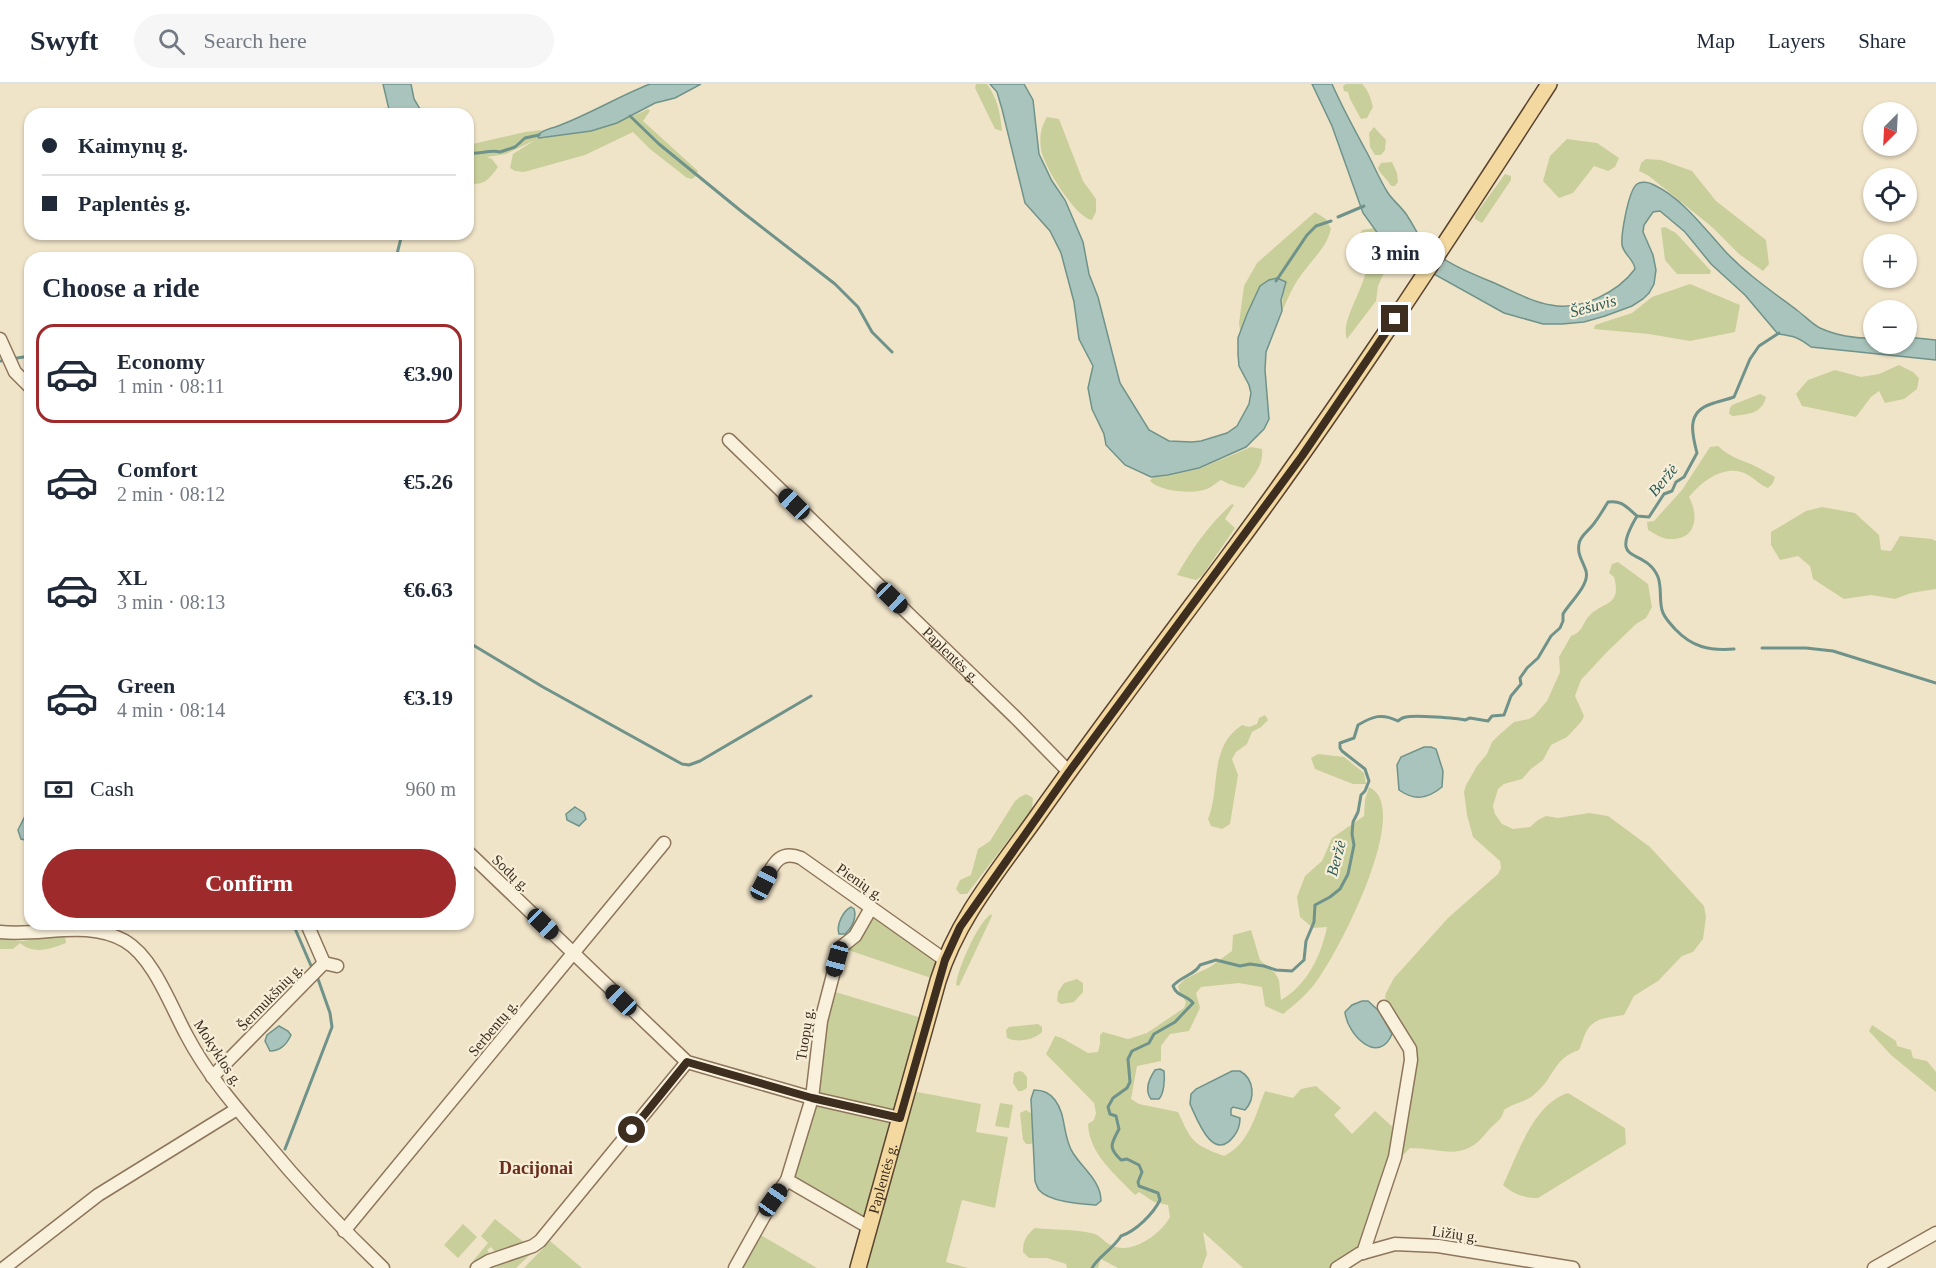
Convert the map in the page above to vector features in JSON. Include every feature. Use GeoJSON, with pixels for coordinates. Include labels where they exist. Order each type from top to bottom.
{"type":"FeatureCollection","features":[{"type":"Feature","properties":{"kind":"main road","name":"Paplentės g."},"geometry":{"type":"LineString","coordinates":[[858,1268],[945,960],[960,927],[1069,772],[1302,456],[1550,84]]}},
{"type":"Feature","properties":{"kind":"street"},"geometry":{"type":"LineString","coordinates":[[0,339],[15,372],[24,381]]}},
{"type":"Feature","properties":{"kind":"street","name":"Paplentės g."},"geometry":{"type":"LineString","coordinates":[[729,440],[1069,772]]}},
{"type":"Feature","properties":{"kind":"street","name":"Serbentų g."},"geometry":{"type":"LineString","coordinates":[[344,1231],[664,843]]}},
{"type":"Feature","properties":{"kind":"street","name":"Pienių g."},"geometry":{"type":"LineString","coordinates":[[764,883],[774,864],[785,855],[801,858],[945,960]]}},
{"type":"Feature","properties":{"kind":"street","name":"Sodų g."},"geometry":{"type":"LineString","coordinates":[[474,858],[687,1062],[812,1098],[900,1118]]}},
{"type":"Feature","properties":{"kind":"street","name":"Tuopų g."},"geometry":{"type":"LineString","coordinates":[[735,1268],[773,1200],[787,1180],[812,1098],[821,1021],[840,948],[855,936],[871,908]]}},
{"type":"Feature","properties":{"kind":"street","name":"Mokyklos g."},"geometry":{"type":"LineString","coordinates":[[0,932],[67,930]]}},
{"type":"Feature","properties":{"kind":"street","name":"Mokyklos g."},"geometry":{"type":"LineString","coordinates":[[94,930],[133,946],[145,959],[212,1077],[300,1183],[344,1231],[383,1268]]}},
{"type":"Feature","properties":{"kind":"street","name":"Šermukšnių g."},"geometry":{"type":"LineString","coordinates":[[310,930],[324,963]]}},
{"type":"Feature","properties":{"kind":"street","name":"Šermukšnių g."},"geometry":{"type":"LineString","coordinates":[[324,963],[337,966]]}},
{"type":"Feature","properties":{"kind":"street","name":"Šermukšnių g."},"geometry":{"type":"LineString","coordinates":[[212,1077],[324,963]]}},
{"type":"Feature","properties":{"kind":"street"},"geometry":{"type":"LineString","coordinates":[[1363,1252],[1395,1157],[1411,1060],[1410,1049],[1384,1007]]}},
{"type":"Feature","properties":{"kind":"street"},"geometry":{"type":"LineString","coordinates":[[477,1268],[489,1261],[533,1246],[540,1241],[687,1062]]}},
{"type":"Feature","properties":{"kind":"street"},"geometry":{"type":"LineString","coordinates":[[4,1268],[98,1196],[224,1115],[237,1109]]}},
{"type":"Feature","properties":{"kind":"street"},"geometry":{"type":"LineString","coordinates":[[787,1180],[870,1228]]}},
{"type":"Feature","properties":{"kind":"street"},"geometry":{"type":"LineString","coordinates":[[1874,1268],[1936,1233]]}},
{"type":"Feature","properties":{"kind":"street","name":"Ližių g."},"geometry":{"type":"LineString","coordinates":[[1337,1268],[1363,1252],[1395,1244],[1416,1244],[1573,1268]]}},
{"type":"Feature","properties":{"kind":"green space"},"geometry":{"type":"Polygon","coordinates":[[[976,84],[987,84],[994,95],[1002,131],[995,129],[975,88],[976,84]]]}},
{"type":"Feature","properties":{"kind":"green space"},"geometry":{"type":"Polygon","coordinates":[[[1362,84],[1366,89],[1373,107],[1367,118],[1361,119],[1348,92],[1344,91],[1343,86],[1362,84]]]}},
{"type":"Feature","properties":{"kind":"green space"},"geometry":{"type":"Polygon","coordinates":[[[648,109],[650,111],[643,121],[698,171],[696,176],[692,179],[687,178],[650,149],[633,132],[585,155],[524,172],[510,168],[513,154],[535,140],[506,154],[487,157],[492,159],[498,167],[486,181],[474,184],[474,144],[542,130],[537,136],[540,138],[583,132],[620,121],[648,109]]]}},
{"type":"Feature","properties":{"kind":"green space"},"geometry":{"type":"Polygon","coordinates":[[[1047,117],[1059,119],[1083,181],[1096,199],[1096,212],[1092,220],[1085,217],[1069,200],[1043,157],[1040,136],[1047,117]]]}},
{"type":"Feature","properties":{"kind":"green space"},"geometry":{"type":"Polygon","coordinates":[[[1374,127],[1386,140],[1385,150],[1381,155],[1375,155],[1370,147],[1369,133],[1374,127]]]}},
{"type":"Feature","properties":{"kind":"green space"},"geometry":{"type":"Polygon","coordinates":[[[1567,139],[1597,143],[1619,158],[1615,167],[1608,171],[1594,166],[1573,193],[1559,198],[1543,181],[1550,156],[1567,139]]]}},
{"type":"Feature","properties":{"kind":"green space"},"geometry":{"type":"Polygon","coordinates":[[[1646,159],[1661,160],[1692,171],[1716,201],[1766,240],[1769,264],[1763,271],[1739,254],[1712,227],[1649,176],[1639,171],[1641,163],[1646,159]]]}},
{"type":"Feature","properties":{"kind":"green space"},"geometry":{"type":"Polygon","coordinates":[[[1392,162],[1397,173],[1398,182],[1395,186],[1391,186],[1378,168],[1381,163],[1392,162]]]}},
{"type":"Feature","properties":{"kind":"green space"},"geometry":{"type":"Polygon","coordinates":[[[1505,174],[1511,176],[1511,180],[1482,223],[1475,219],[1475,215],[1505,174]]]}},
{"type":"Feature","properties":{"kind":"green space"},"geometry":{"type":"Polygon","coordinates":[[[1315,212],[1326,219],[1331,229],[1321,250],[1301,274],[1282,311],[1283,291],[1260,286],[1240,331],[1244,286],[1257,263],[1315,212]]]}},
{"type":"Feature","properties":{"kind":"green space"},"geometry":{"type":"Polygon","coordinates":[[[1665,227],[1676,233],[1711,271],[1710,274],[1677,274],[1665,260],[1661,228],[1665,227]]]}},
{"type":"Feature","properties":{"kind":"green space"},"geometry":{"type":"Polygon","coordinates":[[[1374,228],[1389,249],[1399,256],[1386,268],[1378,286],[1376,301],[1347,339],[1347,322],[1366,269],[1366,253],[1359,237],[1362,230],[1374,228]]]}},
{"type":"Feature","properties":{"kind":"green space"},"geometry":{"type":"Polygon","coordinates":[[[1690,284],[1740,305],[1735,332],[1690,341],[1649,334],[1594,329],[1595,325],[1632,313],[1652,297],[1690,284]]]}},
{"type":"Feature","properties":{"kind":"green space"},"geometry":{"type":"Polygon","coordinates":[[[1899,365],[1919,378],[1917,389],[1904,399],[1885,403],[1879,391],[1871,397],[1856,417],[1802,406],[1796,394],[1808,380],[1835,370],[1861,377],[1879,374],[1899,365]]]}},
{"type":"Feature","properties":{"kind":"green space"},"geometry":{"type":"Polygon","coordinates":[[[1760,394],[1766,397],[1758,410],[1744,415],[1729,414],[1732,405],[1760,394]]]}},
{"type":"Feature","properties":{"kind":"green space"},"geometry":{"type":"Polygon","coordinates":[[[1718,446],[1732,456],[1775,477],[1773,483],[1768,488],[1740,472],[1731,471],[1715,475],[1689,497],[1694,519],[1693,526],[1685,536],[1678,539],[1666,539],[1648,530],[1647,522],[1654,521],[1682,490],[1710,447],[1718,446]]]}},
{"type":"Feature","properties":{"kind":"green space"},"geometry":{"type":"Polygon","coordinates":[[[1251,447],[1262,449],[1262,455],[1257,470],[1244,488],[1221,480],[1203,490],[1179,491],[1162,488],[1150,481],[1153,477],[1199,469],[1251,447]]]}},
{"type":"Feature","properties":{"kind":"green space"},"geometry":{"type":"Polygon","coordinates":[[[1232,504],[1234,505],[1225,519],[1235,528],[1202,576],[1196,580],[1177,575],[1202,537],[1232,504]]]}},
{"type":"Feature","properties":{"kind":"green space"},"geometry":{"type":"Polygon","coordinates":[[[1822,507],[1855,513],[1879,535],[1881,550],[1891,551],[1900,536],[1936,541],[1936,589],[1911,593],[1895,599],[1871,595],[1844,599],[1813,579],[1810,566],[1798,556],[1780,560],[1771,545],[1771,532],[1806,511],[1822,507]]]}},
{"type":"Feature","properties":{"kind":"green space"},"geometry":{"type":"Polygon","coordinates":[[[1618,562],[1648,584],[1652,607],[1646,618],[1636,624],[1581,680],[1575,696],[1584,716],[1581,722],[1567,737],[1551,745],[1543,760],[1522,779],[1504,784],[1498,789],[1493,806],[1502,824],[1513,829],[1530,827],[1546,816],[1558,818],[1589,813],[1608,816],[1650,847],[1704,906],[1706,917],[1703,939],[1693,952],[1682,956],[1658,981],[1634,996],[1624,1015],[1593,1023],[1586,1032],[1579,1050],[1564,1058],[1543,1086],[1533,1095],[1504,1110],[1500,1119],[1478,1142],[1461,1151],[1410,1148],[1403,1155],[1399,1154],[1415,1058],[1389,1008],[1385,998],[1386,993],[1394,978],[1448,918],[1498,874],[1501,868],[1500,861],[1473,837],[1467,815],[1464,792],[1466,785],[1487,754],[1492,742],[1514,722],[1534,716],[1547,701],[1560,672],[1559,657],[1571,636],[1580,630],[1594,611],[1613,599],[1616,587],[1614,577],[1609,573],[1612,564],[1618,562]]]}},
{"type":"Feature","properties":{"kind":"green space"},"geometry":{"type":"Polygon","coordinates":[[[1265,715],[1268,720],[1252,732],[1247,744],[1236,752],[1232,759],[1238,775],[1230,824],[1222,829],[1211,826],[1208,819],[1224,745],[1231,734],[1242,725],[1249,727],[1257,724],[1259,718],[1265,715]]]}},
{"type":"Feature","properties":{"kind":"green space"},"geometry":{"type":"Polygon","coordinates":[[[1318,754],[1344,757],[1364,773],[1366,784],[1353,784],[1315,769],[1311,758],[1318,754]]]}},
{"type":"Feature","properties":{"kind":"green space"},"geometry":{"type":"Polygon","coordinates":[[[1369,787],[1381,800],[1383,823],[1377,852],[1353,917],[1338,947],[1313,986],[1283,1014],[1265,1006],[1262,987],[1239,983],[1201,987],[1196,993],[1200,1008],[1189,1031],[1170,1034],[1161,1046],[1161,1061],[1137,1066],[1131,1099],[1139,1104],[1178,1112],[1194,1141],[1224,1156],[1233,1151],[1245,1137],[1265,1091],[1293,1098],[1301,1089],[1316,1086],[1341,1108],[1334,1115],[1352,1134],[1375,1111],[1396,1130],[1390,1164],[1359,1247],[1330,1268],[1243,1268],[1203,1232],[1207,1254],[1202,1268],[1118,1268],[1101,1259],[1098,1268],[1067,1268],[1066,1264],[1047,1258],[1029,1258],[1023,1252],[1024,1245],[1027,1236],[1035,1228],[1091,1233],[1098,1235],[1111,1245],[1127,1248],[1145,1242],[1166,1224],[1170,1217],[1168,1205],[1154,1202],[1139,1192],[1135,1195],[1098,1154],[1093,1145],[1088,1124],[1094,1120],[1096,1113],[1094,1103],[1046,1054],[1055,1036],[1088,1053],[1098,1052],[1100,1035],[1103,1032],[1128,1039],[1147,1033],[1184,1008],[1186,1002],[1178,986],[1185,979],[1210,967],[1232,951],[1233,935],[1251,930],[1260,960],[1275,973],[1279,980],[1281,1000],[1290,994],[1312,969],[1327,927],[1313,928],[1300,917],[1297,897],[1305,876],[1322,861],[1332,838],[1364,816],[1369,787]]]}},
{"type":"Feature","properties":{"kind":"green space"},"geometry":{"type":"Polygon","coordinates":[[[1026,794],[1033,798],[1032,809],[967,894],[960,894],[956,889],[960,880],[971,875],[978,849],[990,841],[1015,801],[1026,794]]]}},
{"type":"Feature","properties":{"kind":"green space"},"geometry":{"type":"Polygon","coordinates":[[[871,911],[939,959],[934,979],[845,949],[871,911]]]}},
{"type":"Feature","properties":{"kind":"green space"},"geometry":{"type":"Polygon","coordinates":[[[991,914],[959,986],[956,985],[969,947],[980,926],[991,914]]]}},
{"type":"Feature","properties":{"kind":"green space"},"geometry":{"type":"Polygon","coordinates":[[[65,937],[66,943],[42,950],[31,949],[20,943],[13,949],[0,949],[0,939],[22,941],[65,937]]]}},
{"type":"Feature","properties":{"kind":"green space"},"geometry":{"type":"Polygon","coordinates":[[[1077,979],[1083,983],[1083,992],[1074,1002],[1061,1004],[1057,1001],[1058,992],[1064,983],[1077,979]]]}},
{"type":"Feature","properties":{"kind":"green space"},"geometry":{"type":"Polygon","coordinates":[[[832,991],[922,1018],[895,1109],[891,1111],[816,1094],[822,1043],[832,991]]]}},
{"type":"Feature","properties":{"kind":"green space"},"geometry":{"type":"Polygon","coordinates":[[[1038,1024],[1042,1027],[1042,1032],[1035,1037],[1020,1040],[1007,1038],[1006,1030],[1009,1027],[1038,1024]]]}},
{"type":"Feature","properties":{"kind":"green space"},"geometry":{"type":"Polygon","coordinates":[[[1872,1025],[1896,1041],[1897,1046],[1911,1050],[1913,1058],[1927,1061],[1936,1072],[1936,1092],[1891,1055],[1869,1031],[1872,1025]]]}},
{"type":"Feature","properties":{"kind":"green space"},"geometry":{"type":"Polygon","coordinates":[[[1019,1071],[1027,1077],[1027,1088],[1022,1091],[1018,1091],[1013,1083],[1014,1073],[1019,1071]]]}},
{"type":"Feature","properties":{"kind":"green space"},"geometry":{"type":"Polygon","coordinates":[[[912,1091],[981,1104],[976,1132],[1008,1137],[995,1208],[962,1200],[946,1262],[968,1268],[864,1268],[912,1091]]]}},
{"type":"Feature","properties":{"kind":"green space"},"geometry":{"type":"Polygon","coordinates":[[[1568,1093],[1625,1128],[1626,1144],[1538,1198],[1523,1196],[1511,1191],[1503,1185],[1528,1132],[1545,1108],[1568,1093]]]}},
{"type":"Feature","properties":{"kind":"green space"},"geometry":{"type":"Polygon","coordinates":[[[815,1102],[886,1119],[890,1124],[866,1229],[792,1186],[815,1102]]]}},
{"type":"Feature","properties":{"kind":"green space"},"geometry":{"type":"Polygon","coordinates":[[[1000,1103],[1013,1105],[1009,1128],[995,1126],[1000,1103]]]}},
{"type":"Feature","properties":{"kind":"green space"},"geometry":{"type":"Polygon","coordinates":[[[1026,1110],[1032,1114],[1034,1141],[1031,1144],[1026,1144],[1023,1140],[1020,1113],[1026,1110]]]}},
{"type":"Feature","properties":{"kind":"green space"},"geometry":{"type":"Polygon","coordinates":[[[495,1219],[525,1243],[496,1253],[491,1247],[487,1250],[490,1254],[468,1267],[488,1243],[481,1236],[495,1219]]]}},
{"type":"Feature","properties":{"kind":"green space"},"geometry":{"type":"Polygon","coordinates":[[[463,1224],[477,1237],[458,1258],[444,1245],[463,1224]]]}},
{"type":"Feature","properties":{"kind":"green space"},"geometry":{"type":"Polygon","coordinates":[[[759,1234],[817,1268],[738,1268],[759,1234]]]}},
{"type":"Feature","properties":{"kind":"green space"},"geometry":{"type":"Polygon","coordinates":[[[550,1241],[582,1268],[524,1268],[550,1241]]]}},
{"type":"Feature","properties":{"kind":"green space"},"geometry":{"type":"Polygon","coordinates":[[[534,1251],[516,1268],[486,1268],[534,1251]]]}},
{"type":"Feature","properties":{"kind":"water"},"geometry":{"type":"Polygon","coordinates":[[[383,84],[411,84],[414,99],[419,108],[389,108],[383,84]]]}},
{"type":"Feature","properties":{"kind":"water"},"geometry":{"type":"Polygon","coordinates":[[[650,84],[701,84],[675,98],[655,103],[617,123],[591,131],[539,138],[537,136],[544,131],[650,84]]]}},
{"type":"Feature","properties":{"kind":"water"},"geometry":{"type":"Polygon","coordinates":[[[990,84],[1024,84],[1033,100],[1039,154],[1052,181],[1065,200],[1083,242],[1089,274],[1098,297],[1120,383],[1149,430],[1169,441],[1192,442],[1227,433],[1237,426],[1249,404],[1251,393],[1239,366],[1238,338],[1260,286],[1277,278],[1286,282],[1281,300],[1282,311],[1266,352],[1265,370],[1269,419],[1264,429],[1246,447],[1199,468],[1151,477],[1125,465],[1106,445],[1104,434],[1092,409],[1088,388],[1093,366],[1079,339],[1074,302],[1061,253],[1050,231],[1025,203],[997,92],[990,84]]]}},
{"type":"Feature","properties":{"kind":"water","name":"Šešuvis"},"geometry":{"type":"Polygon","coordinates":[[[1312,84],[1332,84],[1385,188],[1406,214],[1425,244],[1457,266],[1521,295],[1551,305],[1574,305],[1598,298],[1628,277],[1635,269],[1622,245],[1626,213],[1634,188],[1643,182],[1652,184],[1674,198],[1741,267],[1817,326],[1832,333],[1863,338],[1863,352],[1811,347],[1796,338],[1778,334],[1745,295],[1711,264],[1685,232],[1660,211],[1653,212],[1644,225],[1643,232],[1653,255],[1656,270],[1654,284],[1643,299],[1632,306],[1584,322],[1543,324],[1504,313],[1389,249],[1363,213],[1332,126],[1312,84]]]}},
{"type":"Feature","properties":{"kind":"water"},"geometry":{"type":"Polygon","coordinates":[[[1917,338],[1936,340],[1936,360],[1878,354],[1917,354],[1917,338]]]}},
{"type":"Feature","properties":{"kind":"water"},"geometry":{"type":"Polygon","coordinates":[[[1424,747],[1436,749],[1443,771],[1442,787],[1426,796],[1410,796],[1399,790],[1397,765],[1401,757],[1424,747]]]}},
{"type":"Feature","properties":{"kind":"water"},"geometry":{"type":"Polygon","coordinates":[[[575,807],[584,813],[586,819],[579,826],[567,820],[566,814],[575,807]]]}},
{"type":"Feature","properties":{"kind":"water"},"geometry":{"type":"Polygon","coordinates":[[[24,818],[24,840],[21,839],[18,830],[24,818]]]}},
{"type":"Feature","properties":{"kind":"water"},"geometry":{"type":"Polygon","coordinates":[[[851,907],[855,915],[850,929],[845,934],[839,934],[838,927],[841,919],[851,907]]]}},
{"type":"Feature","properties":{"kind":"water"},"geometry":{"type":"Polygon","coordinates":[[[1368,1001],[1379,1011],[1392,1034],[1386,1043],[1379,1047],[1364,1044],[1351,1030],[1347,1021],[1345,1012],[1352,1005],[1368,1001]]]}},
{"type":"Feature","properties":{"kind":"water"},"geometry":{"type":"Polygon","coordinates":[[[279,1026],[291,1035],[283,1046],[270,1051],[265,1041],[267,1035],[279,1026]]]}},
{"type":"Feature","properties":{"kind":"water"},"geometry":{"type":"Polygon","coordinates":[[[1155,1070],[1164,1071],[1162,1094],[1159,1099],[1151,1099],[1148,1084],[1155,1070]]]}},
{"type":"Feature","properties":{"kind":"water"},"geometry":{"type":"Polygon","coordinates":[[[1232,1071],[1245,1074],[1251,1084],[1251,1100],[1245,1110],[1233,1107],[1231,1109],[1231,1115],[1240,1118],[1238,1128],[1234,1136],[1226,1143],[1219,1145],[1213,1142],[1201,1128],[1190,1104],[1191,1094],[1196,1089],[1232,1071]]]}},
{"type":"Feature","properties":{"kind":"water"},"geometry":{"type":"Polygon","coordinates":[[[1034,1090],[1049,1094],[1059,1106],[1067,1140],[1073,1153],[1098,1187],[1101,1201],[1096,1205],[1057,1200],[1039,1190],[1035,1181],[1031,1099],[1034,1090]]]}},
{"type":"Feature","properties":{"kind":"waterway"},"geometry":{"type":"LineString","coordinates":[[630,116],[659,144],[835,284],[858,307],[872,332],[892,352]]}},
{"type":"Feature","properties":{"kind":"waterway"},"geometry":{"type":"LineString","coordinates":[[474,153],[500,152],[515,147],[525,138],[539,135]]}},
{"type":"Feature","properties":{"kind":"waterway"},"geometry":{"type":"LineString","coordinates":[[1338,217],[1364,206]]}},
{"type":"Feature","properties":{"kind":"waterway"},"geometry":{"type":"LineString","coordinates":[[1276,281],[1307,235],[1316,226],[1331,221]]}},
{"type":"Feature","properties":{"kind":"waterway"},"geometry":{"type":"LineString","coordinates":[[398,252],[400,240]]}},
{"type":"Feature","properties":{"kind":"waterway","name":"Beržė"},"geometry":{"type":"LineString","coordinates":[[1092,1268],[1121,1236],[1144,1221],[1160,1200],[1158,1193],[1139,1186],[1138,1182],[1142,1172],[1139,1165],[1127,1159],[1121,1160],[1114,1152],[1112,1145],[1119,1129],[1116,1116],[1110,1114],[1108,1107],[1113,1098],[1127,1088],[1130,1082],[1128,1059],[1132,1051],[1149,1043],[1154,1034],[1175,1022],[1193,1003],[1177,992],[1173,986],[1200,965],[1216,960],[1240,966],[1250,964],[1292,971],[1304,960],[1306,941],[1314,922],[1315,905],[1340,889],[1348,874],[1354,845],[1353,822],[1358,812],[1361,795],[1369,781],[1365,769],[1342,751],[1340,743],[1354,738],[1358,725],[1368,719],[1378,717],[1398,721],[1404,717],[1418,716],[1488,721],[1492,716],[1504,715],[1511,696],[1521,684],[1520,678],[1538,658],[1551,636],[1560,628],[1563,614],[1585,582],[1586,571],[1579,548],[1582,536],[1608,502],[1621,503],[1637,516],[1649,517],[1664,494],[1672,491],[1676,482],[1684,477],[1697,453],[1693,424],[1698,412],[1711,404],[1734,397],[1750,359],[1759,346],[1779,333]]}},
{"type":"Feature","properties":{"kind":"waterway"},"geometry":{"type":"LineString","coordinates":[[17,358],[24,357]]}},
{"type":"Feature","properties":{"kind":"waterway"},"geometry":{"type":"LineString","coordinates":[[1637,516],[1629,532],[1627,550],[1652,568],[1658,577],[1661,606],[1666,618],[1681,635],[1695,644],[1709,648],[1734,649]]}},
{"type":"Feature","properties":{"kind":"waterway"},"geometry":{"type":"LineString","coordinates":[[474,646],[543,687],[682,764],[689,765],[700,761],[811,696]]}},
{"type":"Feature","properties":{"kind":"waterway"},"geometry":{"type":"LineString","coordinates":[[1762,648],[1806,648],[1833,651],[1936,683]]}},
{"type":"Feature","properties":{"kind":"waterway"},"geometry":{"type":"LineString","coordinates":[[296,930],[312,968]]}},
{"type":"Feature","properties":{"kind":"waterway"},"geometry":{"type":"LineString","coordinates":[[285,1149],[332,1027],[330,1013],[318,979]]}},
{"type":"Feature","properties":{"kind":"district","name":"Dacijonai"},"geometry":{"type":"Point","coordinates":[536,1168]}},
{"type":"Feature","properties":{"kind":"route"},"geometry":{"type":"LineString","coordinates":[[632,1130],[687,1062],[812,1098],[900,1118],[945,960],[960,927],[1069,772],[1302,456],[1395,319]]}}]}
